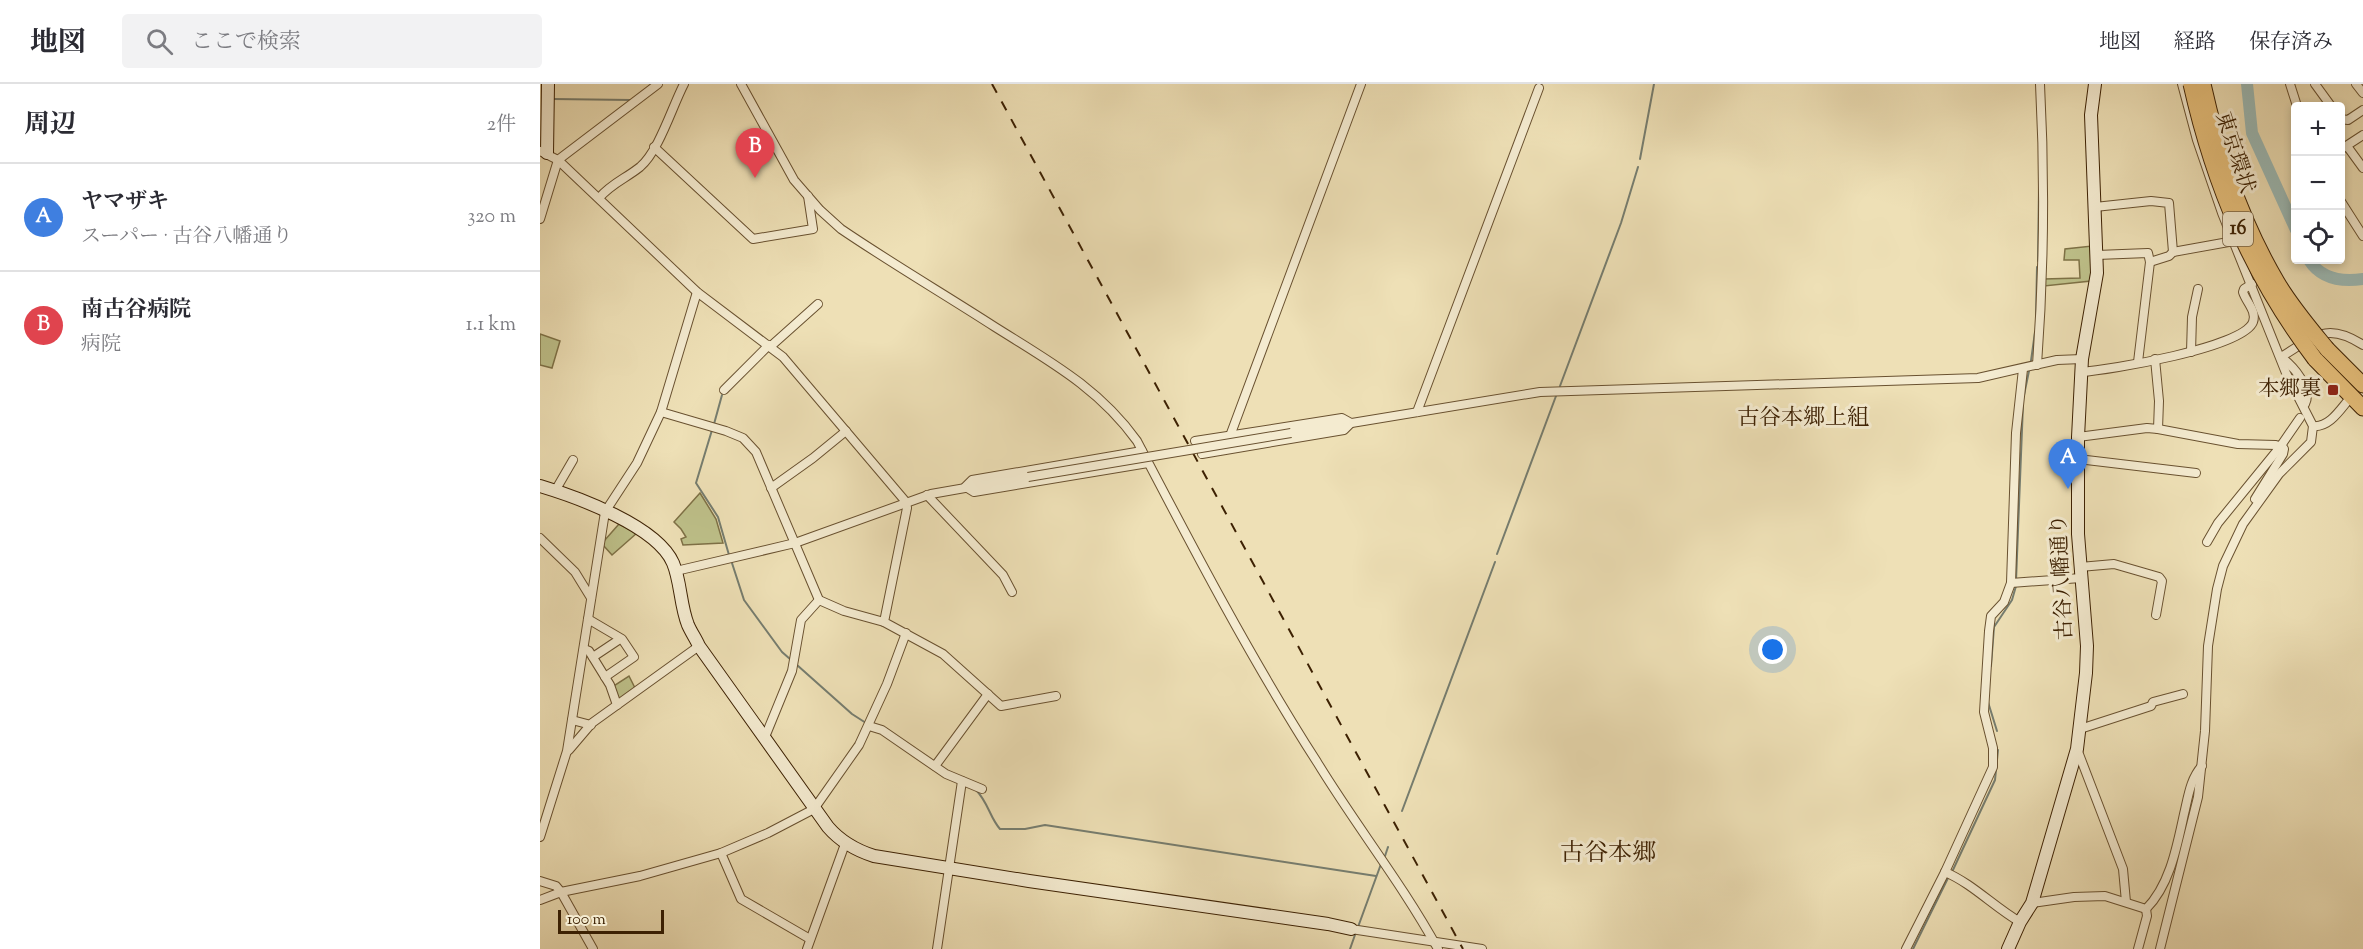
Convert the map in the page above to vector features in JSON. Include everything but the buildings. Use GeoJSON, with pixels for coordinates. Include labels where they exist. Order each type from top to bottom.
{"type":"FeatureCollection","features":[{"type":"Feature","properties":{"kind":"highway","name":"東京環状"},"geometry":{"type":"LineString","coordinates":[[2191,84],[2214,163],[2247,252],[2286,321],[2321,354],[2363,386]]}},
{"type":"Feature","properties":{"kind":"highway","name":"東京環状"},"geometry":{"type":"LineString","coordinates":[[2203,84],[2220,148],[2244,216],[2277,283],[2321,354],[2351,397],[2363,408]]}},
{"type":"Feature","properties":{"kind":"street"},"geometry":{"type":"LineString","coordinates":[[540,219],[547,156],[548,84]]}},
{"type":"Feature","properties":{"kind":"street"},"geometry":{"type":"LineString","coordinates":[[547,156],[658,84]]}},
{"type":"Feature","properties":{"kind":"street"},"geometry":{"type":"LineString","coordinates":[[599,198],[609,186],[641,166],[654,147],[684,84]]}},
{"type":"Feature","properties":{"kind":"street"},"geometry":{"type":"LineString","coordinates":[[741,84],[794,180],[841,229],[1060,368],[1095,394],[1123,422],[1142,451],[1277,698],[1318,765],[1413,904],[1435,945]]}},
{"type":"Feature","properties":{"kind":"street"},"geometry":{"type":"LineString","coordinates":[[1230,436],[1361,84]]}},
{"type":"Feature","properties":{"kind":"street"},"geometry":{"type":"LineString","coordinates":[[2037,365],[2043,251],[2040,84]]}},
{"type":"Feature","properties":{"kind":"street","name":"古谷八幡通り"},"geometry":{"type":"LineString","coordinates":[[2008,949],[2020,922],[2032,903],[2077,749],[2086,673],[2087,646],[2081,572],[2078,437],[2082,365],[2095,285],[2097,255],[2091,115],[2095,84]]}},
{"type":"Feature","properties":{"kind":"street"},"geometry":{"type":"LineString","coordinates":[[2160,949],[2198,797],[2202,766],[2208,646],[2217,589],[2234,540],[2279,474],[2311,442],[2313,426],[2281,357],[2234,241],[2197,140],[2182,84]]}},
{"type":"Feature","properties":{"kind":"street"},"geometry":{"type":"LineString","coordinates":[[2290,84],[2296,102]]}},
{"type":"Feature","properties":{"kind":"street"},"geometry":{"type":"LineString","coordinates":[[2315,84],[2328,102]]}},
{"type":"Feature","properties":{"kind":"street"},"geometry":{"type":"LineString","coordinates":[[2356,84],[2363,93]]}},
{"type":"Feature","properties":{"kind":"street"},"geometry":{"type":"LineString","coordinates":[[1417,412],[1539,87]]}},
{"type":"Feature","properties":{"kind":"street"},"geometry":{"type":"LineString","coordinates":[[2345,120],[2363,110]]}},
{"type":"Feature","properties":{"kind":"street"},"geometry":{"type":"LineString","coordinates":[[2345,147],[2363,135]]}},
{"type":"Feature","properties":{"kind":"street"},"geometry":{"type":"LineString","coordinates":[[654,147],[753,239],[813,229],[808,196]]}},
{"type":"Feature","properties":{"kind":"street"},"geometry":{"type":"LineString","coordinates":[[2345,149],[2363,168]]}},
{"type":"Feature","properties":{"kind":"street"},"geometry":{"type":"LineString","coordinates":[[547,156],[599,198],[697,292],[770,346],[794,368],[906,502],[907,508],[884,622]]}},
{"type":"Feature","properties":{"kind":"street"},"geometry":{"type":"LineString","coordinates":[[2095,207],[2151,201],[2169,203],[2173,252]]}},
{"type":"Feature","properties":{"kind":"street"},"geometry":{"type":"LineString","coordinates":[[2345,208],[2363,237]]}},
{"type":"Feature","properties":{"kind":"street"},"geometry":{"type":"LineString","coordinates":[[2150,262],[2173,252],[2234,241]]}},
{"type":"Feature","properties":{"kind":"street"},"geometry":{"type":"LineString","coordinates":[[2097,255],[2148,253],[2150,262],[2138,362]]}},
{"type":"Feature","properties":{"kind":"street"},"geometry":{"type":"LineString","coordinates":[[676,571],[795,543],[927,495],[965,487],[1551,391],[1978,378],[2057,360],[2101,370],[2191,352],[2224,341],[2250,327],[2253,311],[2243,292],[2252,284]]}},
{"type":"Feature","properties":{"kind":"street"},"geometry":{"type":"LineString","coordinates":[[2191,352],[2192,317],[2198,289]]}},
{"type":"Feature","properties":{"kind":"street"},"geometry":{"type":"LineString","coordinates":[[540,837],[567,751],[605,512],[637,463],[661,412],[697,292]]}},
{"type":"Feature","properties":{"kind":"street"},"geometry":{"type":"LineString","coordinates":[[724,390],[818,304]]}},
{"type":"Feature","properties":{"kind":"street"},"geometry":{"type":"LineString","coordinates":[[2281,357],[2330,331],[2349,336],[2363,345]]}},
{"type":"Feature","properties":{"kind":"street"},"geometry":{"type":"LineString","coordinates":[[2281,357],[2292,365],[2307,392],[2308,398],[2305,404]]}},
{"type":"Feature","properties":{"kind":"street"},"geometry":{"type":"LineString","coordinates":[[2155,359],[2159,401],[2158,429]]}},
{"type":"Feature","properties":{"kind":"street"},"geometry":{"type":"LineString","coordinates":[[1906,949],[1945,872],[1993,767],[1993,748],[1984,712],[1989,631],[1991,616],[2004,602],[2012,583],[2016,433],[2023,369]]}},
{"type":"Feature","properties":{"kind":"street"},"geometry":{"type":"LineString","coordinates":[[2313,426],[2321,427],[2328,423],[2351,397]]}},
{"type":"Feature","properties":{"kind":"street"},"geometry":{"type":"LineString","coordinates":[[661,412],[743,438],[756,452],[819,600],[844,611],[884,622],[943,654],[1001,706],[1056,696]]}},
{"type":"Feature","properties":{"kind":"street"},"geometry":{"type":"LineString","coordinates":[[1195,441],[1342,418],[1351,423]]}},
{"type":"Feature","properties":{"kind":"street"},"geometry":{"type":"LineString","coordinates":[[2207,542],[2218,524],[2281,446],[2300,418]]}},
{"type":"Feature","properties":{"kind":"street"},"geometry":{"type":"LineString","coordinates":[[1202,454],[1344,430],[1351,423]]}},
{"type":"Feature","properties":{"kind":"street"},"geometry":{"type":"LineString","coordinates":[[2078,437],[2158,429],[2223,442],[2281,446]]}},
{"type":"Feature","properties":{"kind":"street"},"geometry":{"type":"LineString","coordinates":[[771,488],[846,431]]}},
{"type":"Feature","properties":{"kind":"street"},"geometry":{"type":"LineString","coordinates":[[2252,511],[2257,495],[2283,454],[2284,449],[2281,446]]}},
{"type":"Feature","properties":{"kind":"street"},"geometry":{"type":"LineString","coordinates":[[965,487],[972,480],[1142,451]]}},
{"type":"Feature","properties":{"kind":"street"},"geometry":{"type":"LineString","coordinates":[[2078,459],[2196,473]]}},
{"type":"Feature","properties":{"kind":"street"},"geometry":{"type":"LineString","coordinates":[[555,491],[573,460]]}},
{"type":"Feature","properties":{"kind":"street"},"geometry":{"type":"LineString","coordinates":[[965,487],[974,492],[1148,463]]}},
{"type":"Feature","properties":{"kind":"street"},"geometry":{"type":"LineString","coordinates":[[540,486],[605,512],[656,540],[669,555],[676,571],[688,626],[699,646],[814,809],[845,844],[858,851],[874,856],[1029,881],[1328,924],[1435,945],[1482,949]]}},
{"type":"Feature","properties":{"kind":"street"},"geometry":{"type":"LineString","coordinates":[[927,495],[1003,576],[1012,592]]}},
{"type":"Feature","properties":{"kind":"street"},"geometry":{"type":"LineString","coordinates":[[540,538],[575,572],[591,598]]}},
{"type":"Feature","properties":{"kind":"street"},"geometry":{"type":"LineString","coordinates":[[2012,583],[2081,572],[2114,564],[2159,576],[2162,580],[2156,615]]}},
{"type":"Feature","properties":{"kind":"street"},"geometry":{"type":"LineString","coordinates":[[765,737],[792,671],[801,620],[819,600]]}},
{"type":"Feature","properties":{"kind":"street"},"geometry":{"type":"LineString","coordinates":[[588,619],[620,639],[634,657],[605,676]]}},
{"type":"Feature","properties":{"kind":"street"},"geometry":{"type":"LineString","coordinates":[[540,900],[561,891],[640,876],[722,853],[814,809],[859,745],[869,726],[906,633]]}},
{"type":"Feature","properties":{"kind":"street"},"geometry":{"type":"LineString","coordinates":[[593,657],[620,639]]}},
{"type":"Feature","properties":{"kind":"street"},"geometry":{"type":"LineString","coordinates":[[567,751],[591,725],[699,646]]}},
{"type":"Feature","properties":{"kind":"street"},"geometry":{"type":"LineString","coordinates":[[584,649],[593,657],[605,676],[617,705]]}},
{"type":"Feature","properties":{"kind":"street"},"geometry":{"type":"LineString","coordinates":[[935,766],[988,694]]}},
{"type":"Feature","properties":{"kind":"street"},"geometry":{"type":"LineString","coordinates":[[2080,729],[2151,706],[2153,702],[2184,694]]}},
{"type":"Feature","properties":{"kind":"street"},"geometry":{"type":"LineString","coordinates":[[572,720],[591,725]]}},
{"type":"Feature","properties":{"kind":"street"},"geometry":{"type":"LineString","coordinates":[[869,726],[882,730],[935,766],[982,789]]}},
{"type":"Feature","properties":{"kind":"street"},"geometry":{"type":"LineString","coordinates":[[2077,749],[2123,869],[2126,902]]}},
{"type":"Feature","properties":{"kind":"street"},"geometry":{"type":"LineString","coordinates":[[2138,949],[2147,916],[2146,909],[2160,890],[2167,874],[2174,856],[2189,791],[2196,773],[2202,766]]}},
{"type":"Feature","properties":{"kind":"street"},"geometry":{"type":"LineString","coordinates":[[937,949],[962,781]]}},
{"type":"Feature","properties":{"kind":"street"},"geometry":{"type":"LineString","coordinates":[[807,949],[845,844]]}},
{"type":"Feature","properties":{"kind":"street"},"geometry":{"type":"LineString","coordinates":[[722,853],[741,900],[810,939]]}},
{"type":"Feature","properties":{"kind":"street"},"geometry":{"type":"LineString","coordinates":[[1945,872],[1958,878],[2020,922]]}},
{"type":"Feature","properties":{"kind":"street"},"geometry":{"type":"LineString","coordinates":[[540,881],[556,886],[561,891],[593,949]]}},
{"type":"Feature","properties":{"kind":"street"},"geometry":{"type":"LineString","coordinates":[[2032,903],[2098,896],[2146,909]]}},
{"type":"Feature","properties":{"kind":"green space"},"geometry":{"type":"Polygon","coordinates":[[[2092,246],[2091,281],[2044,286],[2044,279],[2080,278],[2079,260],[2064,260],[2065,249],[2092,246]]]}},
{"type":"Feature","properties":{"kind":"green space"},"geometry":{"type":"Polygon","coordinates":[[[540,334],[560,341],[552,368],[540,365],[540,334]]]}},
{"type":"Feature","properties":{"kind":"green space"},"geometry":{"type":"Polygon","coordinates":[[[700,493],[716,519],[723,543],[683,545],[681,539],[686,537],[674,522],[700,493]]]}},
{"type":"Feature","properties":{"kind":"green space"},"geometry":{"type":"Polygon","coordinates":[[[619,524],[637,533],[612,555],[603,545],[619,524]]]}},
{"type":"Feature","properties":{"kind":"green space"},"geometry":{"type":"Polygon","coordinates":[[[629,676],[636,690],[618,702],[612,687],[629,676]]]}},
{"type":"Feature","properties":{"kind":"waterway"},"geometry":{"type":"LineString","coordinates":[[1640,159],[1654,84]]}},
{"type":"Feature","properties":{"kind":"waterway"},"geometry":{"type":"LineString","coordinates":[[2247,84],[2252,133],[2291,219]]}},
{"type":"Feature","properties":{"kind":"waterway"},"geometry":{"type":"LineString","coordinates":[[553,99],[631,100]]}},
{"type":"Feature","properties":{"kind":"waterway"},"geometry":{"type":"LineString","coordinates":[[1560,386],[1621,223],[1638,167]]}},
{"type":"Feature","properties":{"kind":"waterway"},"geometry":{"type":"LineString","coordinates":[[2038,261],[2039,186]]}},
{"type":"Feature","properties":{"kind":"waterway"},"geometry":{"type":"LineString","coordinates":[[2312,264],[2333,278],[2363,279]]}},
{"type":"Feature","properties":{"kind":"waterway"},"geometry":{"type":"LineString","coordinates":[[2036,318],[2037,267]]}},
{"type":"Feature","properties":{"kind":"waterway"},"geometry":{"type":"LineString","coordinates":[[2031,361],[2035,332]]}},
{"type":"Feature","properties":{"kind":"waterway"},"geometry":{"type":"LineString","coordinates":[[2024,395],[2029,371]]}},
{"type":"Feature","properties":{"kind":"waterway"},"geometry":{"type":"LineString","coordinates":[[714,424],[722,395]]}},
{"type":"Feature","properties":{"kind":"waterway"},"geometry":{"type":"LineString","coordinates":[[1497,554],[1556,396]]}},
{"type":"Feature","properties":{"kind":"waterway"},"geometry":{"type":"LineString","coordinates":[[2016,581],[2023,404]]}},
{"type":"Feature","properties":{"kind":"waterway"},"geometry":{"type":"LineString","coordinates":[[712,430],[696,483],[718,517],[729,555]]}},
{"type":"Feature","properties":{"kind":"waterway"},"geometry":{"type":"LineString","coordinates":[[731,560],[744,600],[782,652],[790,659]]}},
{"type":"Feature","properties":{"kind":"waterway"},"geometry":{"type":"LineString","coordinates":[[1402,811],[1495,562]]}},
{"type":"Feature","properties":{"kind":"waterway"},"geometry":{"type":"LineString","coordinates":[[1991,666],[1994,627],[2012,600],[2016,586]]}},
{"type":"Feature","properties":{"kind":"waterway"},"geometry":{"type":"LineString","coordinates":[[797,665],[852,714],[866,723]]}},
{"type":"Feature","properties":{"kind":"waterway"},"geometry":{"type":"LineString","coordinates":[[1988,702],[1997,731]]}},
{"type":"Feature","properties":{"kind":"waterway"},"geometry":{"type":"LineString","coordinates":[[1952,872],[1995,780],[1998,750]]}},
{"type":"Feature","properties":{"kind":"waterway"},"geometry":{"type":"LineString","coordinates":[[976,790],[1000,829],[1025,829],[1045,825],[1376,876]]}},
{"type":"Feature","properties":{"kind":"waterway"},"geometry":{"type":"LineString","coordinates":[[1385,856],[1388,847]]}},
{"type":"Feature","properties":{"kind":"waterway"},"geometry":{"type":"LineString","coordinates":[[1358,927],[1381,864]]}},
{"type":"Feature","properties":{"kind":"waterway"},"geometry":{"type":"LineString","coordinates":[[1913,949],[1949,876]]}},
{"type":"Feature","properties":{"kind":"waterway"},"geometry":{"type":"LineString","coordinates":[[1350,949],[1356,932]]}},
{"type":"Feature","properties":{"kind":"railway"},"geometry":{"type":"LineString","coordinates":[[992,84],[1463,949]]}},
{"type":"Feature","properties":{"kind":"place","name":"南古谷病院"},"geometry":{"type":"Point","coordinates":[755,178]}},
{"type":"Feature","properties":{"kind":"place","name":"本郷裏"},"geometry":{"type":"Point","coordinates":[2333,390]}},
{"type":"Feature","properties":{"kind":"place","name":"ヤマザキ"},"geometry":{"type":"Point","coordinates":[2068,489]}},
{"type":"Feature","properties":{"kind":"district","name":"古谷本郷上組"},"geometry":{"type":"Point","coordinates":[1803,419]}},
{"type":"Feature","properties":{"kind":"district","name":"古谷本郷"},"geometry":{"type":"Point","coordinates":[1608,854]}}]}
